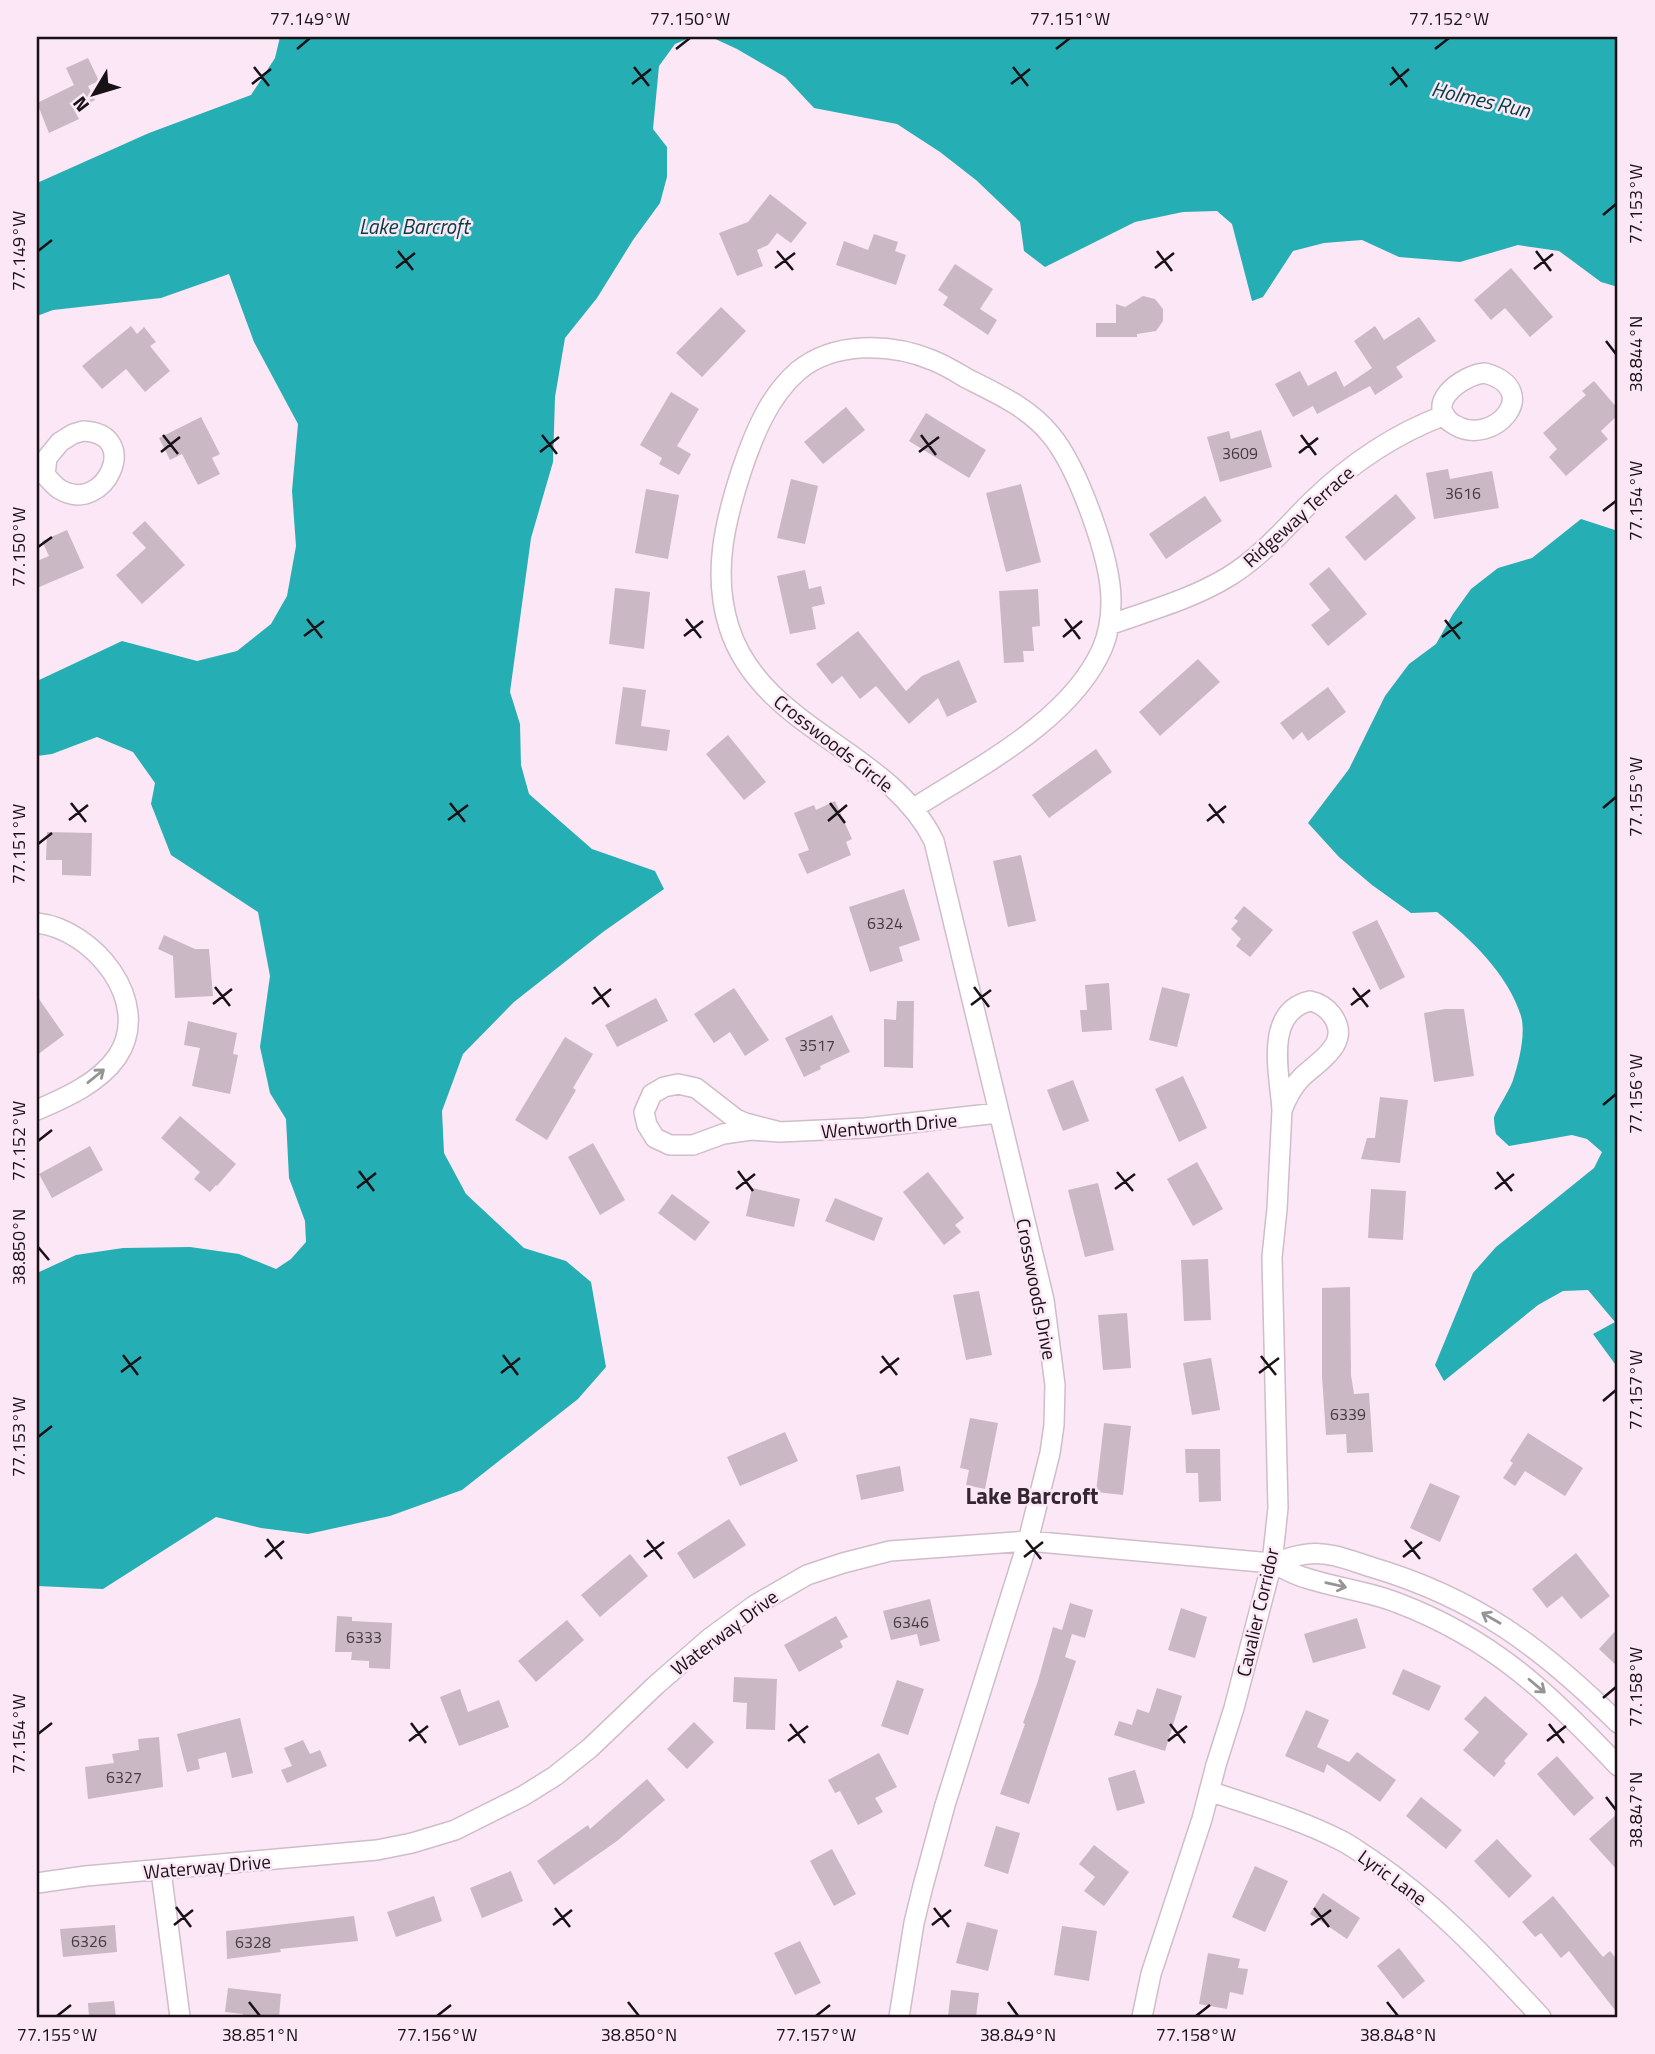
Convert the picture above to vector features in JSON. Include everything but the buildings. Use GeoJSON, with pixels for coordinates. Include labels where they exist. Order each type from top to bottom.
{"type":"FeatureCollection","features":[{"type":"Feature","properties":{"kind":"street","name":"Crosswoods Circle"},"geometry":{"type":"LineString","coordinates":[[863,347],[897,350],[932,360],[1007,399],[1029,414],[1056,443],[1078,480],[1097,533],[1109,580],[1109,625],[1093,666],[1055,710],[1024,736],[914,808],[873,770],[796,716],[761,684],[734,641],[727,622],[722,592],[724,531],[750,447],[763,418],[779,392],[798,372],[816,359],[863,347]]}},
{"type":"Feature","properties":{"kind":"street","name":"Ridgeway Terrace"},"geometry":{"type":"LineString","coordinates":[[1109,625],[1206,589],[1229,577],[1255,558],[1314,499],[1364,456],[1423,423],[1445,415]]}},
{"type":"Feature","properties":{"kind":"street","name":"Crosswoods Drive"},"geometry":{"type":"LineString","coordinates":[[899,2017],[923,1886],[945,1805],[1028,1541],[1050,1453],[1055,1385],[1044,1300],[934,841],[914,808]]}},
{"type":"Feature","properties":{"kind":"street"},"geometry":{"type":"LineString","coordinates":[[37,923],[78,937],[105,960],[121,987],[127,1013],[126,1038],[116,1058],[97,1077],[63,1099],[37,1110]]}},
{"type":"Feature","properties":{"kind":"street","name":"Cavalier Corridor"},"geometry":{"type":"LineString","coordinates":[[1142,2017],[1151,1974],[1234,1708],[1272,1563],[1278,1508],[1272,1257],[1278,1209],[1282,1110],[1277,1038],[1288,1013],[1300,1003],[1319,1002],[1335,1020],[1339,1031],[1337,1042],[1327,1058],[1301,1078],[1289,1094],[1282,1110]]}},
{"type":"Feature","properties":{"kind":"street","name":"Wentworth Drive"},"geometry":{"type":"LineString","coordinates":[[780,1132],[758,1128],[736,1119],[691,1086],[678,1084],[657,1090],[648,1100],[644,1112],[646,1125],[655,1138],[670,1145],[685,1147],[737,1132],[780,1132],[877,1127],[998,1113]]}},
{"type":"Feature","properties":{"kind":"street","name":"Waterway Drive"},"geometry":{"type":"LineString","coordinates":[[37,1883],[86,1876],[377,1850],[455,1830],[523,1797],[555,1776],[590,1748],[710,1637],[755,1605],[807,1575],[890,1551],[1028,1541],[1272,1563],[1310,1553],[1342,1558],[1431,1587],[1506,1627],[1539,1650],[1618,1723]]}},
{"type":"Feature","properties":{"kind":"street"},"geometry":{"type":"LineString","coordinates":[[1272,1563],[1305,1578],[1396,1602],[1436,1618],[1474,1639],[1545,1691],[1618,1766]]}},
{"type":"Feature","properties":{"kind":"street","name":"Lyric Lane"},"geometry":{"type":"LineString","coordinates":[[1209,1791],[1342,1840],[1388,1871],[1417,1892],[1464,1935],[1541,2017]]}},
{"type":"Feature","properties":{"kind":"street"},"geometry":{"type":"LineString","coordinates":[[161,1871],[180,2017]]}},
{"type":"Feature","properties":{"kind":"water","name":"Lake Barcroft"},"geometry":{"type":"Polygon","coordinates":[[[280,37],[692,37],[675,44],[659,66],[653,129],[667,147],[667,177],[660,203],[597,298],[565,338],[555,397],[553,462],[531,538],[510,692],[520,724],[521,765],[529,794],[592,849],[655,871],[664,889],[603,932],[514,1002],[463,1054],[442,1111],[444,1153],[466,1194],[524,1248],[566,1261],[591,1282],[606,1367],[578,1399],[462,1490],[390,1516],[308,1534],[261,1528],[216,1517],[103,1589],[37,1586],[37,1273],[76,1255],[123,1248],[190,1247],[239,1254],[276,1269],[291,1259],[306,1242],[305,1221],[289,1178],[286,1119],[270,1093],[260,1047],[270,976],[258,912],[171,855],[151,804],[155,783],[133,752],[97,737],[52,754],[37,756],[37,681],[122,641],[197,661],[237,651],[271,624],[287,596],[296,546],[292,491],[298,424],[254,342],[229,274],[161,298],[53,310],[37,316],[37,183],[149,133],[251,95],[275,58],[280,37]]]}},
{"type":"Feature","properties":{"kind":"water","name":"Holmes Run"},"geometry":{"type":"Polygon","coordinates":[[[711,37],[1618,37],[1618,287],[1601,282],[1559,251],[1518,245],[1460,262],[1399,257],[1362,240],[1324,243],[1293,251],[1263,297],[1252,301],[1232,224],[1217,211],[1183,212],[1135,222],[1045,267],[1024,251],[1020,222],[976,180],[940,152],[897,124],[814,108],[785,77],[711,37]]]}},
{"type":"Feature","properties":{"kind":"water"},"geometry":{"type":"Polygon","coordinates":[[[1581,519],[1618,531],[1618,1368],[1593,1334],[1615,1322],[1588,1290],[1563,1291],[1538,1305],[1444,1381],[1435,1365],[1473,1273],[1496,1247],[1594,1168],[1602,1152],[1587,1139],[1572,1135],[1509,1146],[1496,1134],[1494,1118],[1513,1080],[1522,1039],[1521,1016],[1507,986],[1475,945],[1450,922],[1437,912],[1411,913],[1339,857],[1308,823],[1349,769],[1385,696],[1409,664],[1436,644],[1471,589],[1498,568],[1532,558],[1581,519]]]}},
{"type":"Feature","properties":{"kind":"district","name":"Lake Barcroft"},"geometry":{"type":"Point","coordinates":[1032,1495]}}]}
